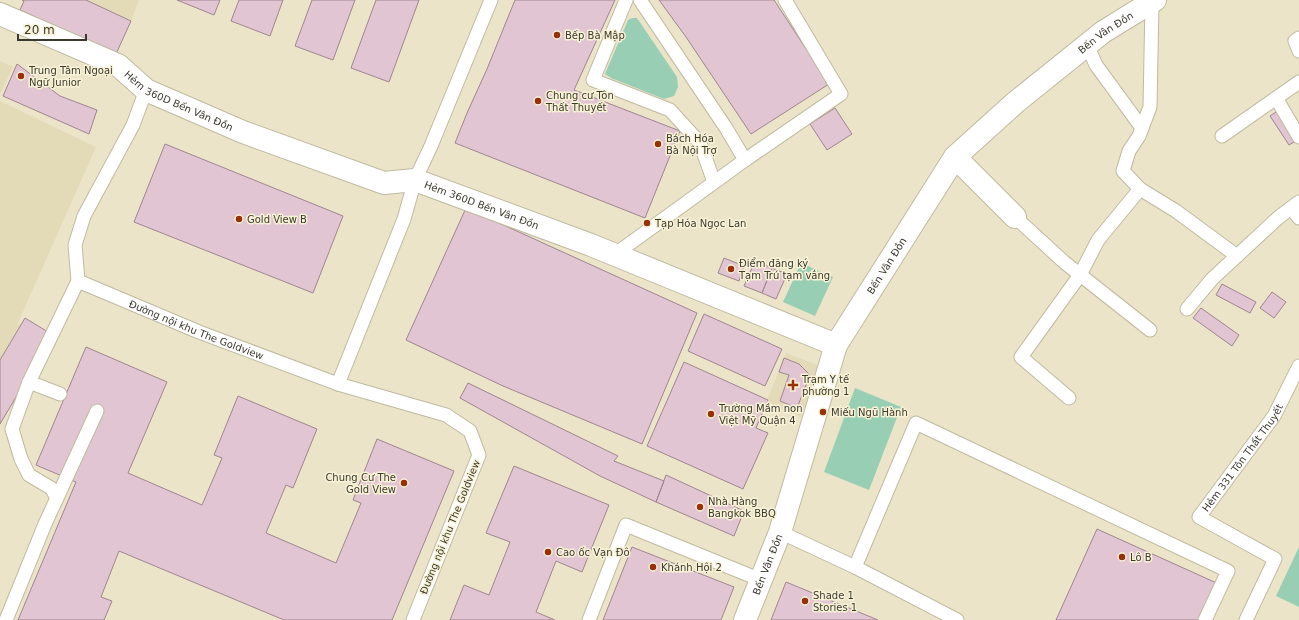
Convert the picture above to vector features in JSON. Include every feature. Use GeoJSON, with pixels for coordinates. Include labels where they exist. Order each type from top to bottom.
{"type":"FeatureCollection","features":[{"type":"Feature","properties":{"kind":"street","name":"Bến Vân Đồn"},"geometry":{"type":"LineString","coordinates":[[745,620],[780,532],[836,345],[954,157],[1016,102],[1103,32],[1153,1]]}},
{"type":"Feature","properties":{"kind":"street","name":"Hẻm 360D Bến Vân Đồn"},"geometry":{"type":"LineString","coordinates":[[0,14],[118,65],[146,90],[243,132],[384,183],[415,180],[591,245],[836,345]]}},
{"type":"Feature","properties":{"kind":"street"},"geometry":{"type":"LineString","coordinates":[[954,157],[1015,217]]}},
{"type":"Feature","properties":{"kind":"lane"},"geometry":{"type":"LineString","coordinates":[[338,384],[404,219],[415,180],[431,146],[492,0]]}},
{"type":"Feature","properties":{"kind":"lane"},"geometry":{"type":"LineString","coordinates":[[626,0],[593,80],[670,110],[700,143],[714,182]]}},
{"type":"Feature","properties":{"kind":"lane"},"geometry":{"type":"LineString","coordinates":[[640,0],[726,128],[745,160]]}},
{"type":"Feature","properties":{"kind":"lane"},"geometry":{"type":"LineString","coordinates":[[614,255],[745,160],[841,94],[785,0]]}},
{"type":"Feature","properties":{"kind":"lane"},"geometry":{"type":"LineString","coordinates":[[1153,1],[1150,107],[1142,128],[1129,151],[1123,171],[1140,189],[1176,211],[1237,256]]}},
{"type":"Feature","properties":{"kind":"lane"},"geometry":{"type":"LineString","coordinates":[[1299,38],[1295,41],[1299,52]]}},
{"type":"Feature","properties":{"kind":"lane"},"geometry":{"type":"LineString","coordinates":[[1088,45],[1096,65],[1142,128]]}},
{"type":"Feature","properties":{"kind":"lane"},"geometry":{"type":"LineString","coordinates":[[1222,136],[1299,82]]}},
{"type":"Feature","properties":{"kind":"lane"},"geometry":{"type":"LineString","coordinates":[[56,498],[51,488],[29,475],[21,459],[12,429],[29,382],[78,281],[75,245],[84,216],[133,125],[146,90]]}},
{"type":"Feature","properties":{"kind":"lane"},"geometry":{"type":"LineString","coordinates":[[1276,98],[1299,137]]}},
{"type":"Feature","properties":{"kind":"lane"},"geometry":{"type":"LineString","coordinates":[[1069,398],[1021,357],[1080,275],[1098,240],[1140,189]]}},
{"type":"Feature","properties":{"kind":"lane"},"geometry":{"type":"LineString","coordinates":[[1187,309],[1212,280],[1279,217],[1296,209]]}},
{"type":"Feature","properties":{"kind":"lane"},"geometry":{"type":"LineString","coordinates":[[1015,217],[1064,262],[1150,330]]}},
{"type":"Feature","properties":{"kind":"lane","name":"Đường nội khu The Goldview"},"geometry":{"type":"LineString","coordinates":[[78,281],[199,332],[338,384],[446,415],[470,431],[479,456],[413,620]]}},
{"type":"Feature","properties":{"kind":"lane","name":"Hẻm 331 Tôn Thất Thuyết"},"geometry":{"type":"LineString","coordinates":[[1246,620],[1275,559],[1199,517],[1274,416],[1299,366]]}},
{"type":"Feature","properties":{"kind":"lane"},"geometry":{"type":"LineString","coordinates":[[29,382],[60,394]]}},
{"type":"Feature","properties":{"kind":"lane"},"geometry":{"type":"LineString","coordinates":[[6,620],[56,498],[97,411]]}},
{"type":"Feature","properties":{"kind":"lane"},"geometry":{"type":"LineString","coordinates":[[855,567],[916,423],[1228,572],[1205,620]]}},
{"type":"Feature","properties":{"kind":"lane"},"geometry":{"type":"LineString","coordinates":[[589,620],[626,525],[761,580]]}},
{"type":"Feature","properties":{"kind":"lane"},"geometry":{"type":"LineString","coordinates":[[780,532],[855,567],[957,620]]}},
{"type":"Feature","properties":{"kind":"shaded area"},"geometry":{"type":"Polygon","coordinates":[[[86,0],[139,0],[131,21],[86,0]]]}},
{"type":"Feature","properties":{"kind":"shaded area"},"geometry":{"type":"Polygon","coordinates":[[[0,61],[13,67],[0,94],[0,61]]]}},
{"type":"Feature","properties":{"kind":"shaded area"},"geometry":{"type":"Polygon","coordinates":[[[0,101],[96,147],[18,323],[56,345],[0,421],[0,101]]]}},
{"type":"Feature","properties":{"kind":"shaded area","name":"Trạm Y tế phường 1"},"geometry":{"type":"Polygon","coordinates":[[[786,353],[820,366],[801,417],[766,403],[786,353]]]}},
{"type":"Feature","properties":{"kind":"green space"},"geometry":{"type":"Polygon","coordinates":[[[637,18],[677,77],[678,87],[674,96],[664,99],[611,78],[605,74],[628,20],[637,18]]]}},
{"type":"Feature","properties":{"kind":"green space"},"geometry":{"type":"Polygon","coordinates":[[[801,263],[833,277],[815,316],[783,302],[801,263]]]}},
{"type":"Feature","properties":{"kind":"green space"},"geometry":{"type":"Polygon","coordinates":[[[855,388],[901,407],[869,490],[824,472],[855,388]]]}},
{"type":"Feature","properties":{"kind":"green space"},"geometry":{"type":"Polygon","coordinates":[[[1299,547],[1299,607],[1276,596],[1299,547]]]}},
{"type":"Feature","properties":{"kind":"building"},"geometry":{"type":"Polygon","coordinates":[[[22,0],[86,0],[131,21],[116,54],[20,10],[24,1],[22,0]]]}},
{"type":"Feature","properties":{"kind":"building"},"geometry":{"type":"Polygon","coordinates":[[[177,0],[220,0],[214,15],[177,0]]]}},
{"type":"Feature","properties":{"kind":"building"},"geometry":{"type":"Polygon","coordinates":[[[239,0],[283,0],[270,36],[231,21],[239,0]]]}},
{"type":"Feature","properties":{"kind":"building"},"geometry":{"type":"Polygon","coordinates":[[[312,0],[355,0],[333,60],[295,46],[312,0]]]}},
{"type":"Feature","properties":{"kind":"building"},"geometry":{"type":"Polygon","coordinates":[[[376,0],[419,0],[389,82],[351,68],[376,0]]]}},
{"type":"Feature","properties":{"kind":"building","name":"Chung cư Tôn Thất Thuyết"},"geometry":{"type":"Polygon","coordinates":[[[515,0],[615,0],[574,90],[680,131],[645,218],[455,143],[515,0]]]}},
{"type":"Feature","properties":{"kind":"building"},"geometry":{"type":"Polygon","coordinates":[[[659,0],[774,0],[829,84],[751,134],[686,37],[659,0]]]}},
{"type":"Feature","properties":{"kind":"building"},"geometry":{"type":"Polygon","coordinates":[[[17,64],[60,96],[97,110],[89,134],[3,96],[17,64]]]}},
{"type":"Feature","properties":{"kind":"building"},"geometry":{"type":"Polygon","coordinates":[[[835,108],[852,134],[827,150],[810,124],[835,108]]]}},
{"type":"Feature","properties":{"kind":"building"},"geometry":{"type":"Polygon","coordinates":[[[1279,110],[1299,139],[1289,145],[1270,116],[1279,110]]]}},
{"type":"Feature","properties":{"kind":"building","name":"Gold View B"},"geometry":{"type":"Polygon","coordinates":[[[165,144],[343,216],[313,293],[134,222],[165,144]]]}},
{"type":"Feature","properties":{"kind":"building"},"geometry":{"type":"Polygon","coordinates":[[[466,208],[697,313],[642,444],[503,386],[406,340],[466,208]]]}},
{"type":"Feature","properties":{"kind":"building","name":"Điểm đăng ký Tạm Trú tạm vắng"},"geometry":{"type":"Polygon","coordinates":[[[724,258],[744,266],[739,281],[718,273],[724,258]]]}},
{"type":"Feature","properties":{"kind":"building"},"geometry":{"type":"Polygon","coordinates":[[[755,261],[772,268],[762,293],[744,286],[755,261]]]}},
{"type":"Feature","properties":{"kind":"building"},"geometry":{"type":"Polygon","coordinates":[[[772,268],[787,274],[776,299],[762,293],[772,268]]]}},
{"type":"Feature","properties":{"kind":"building"},"geometry":{"type":"Polygon","coordinates":[[[1222,284],[1256,302],[1250,313],[1216,295],[1222,284]]]}},
{"type":"Feature","properties":{"kind":"building"},"geometry":{"type":"Polygon","coordinates":[[[1272,292],[1286,302],[1274,318],[1260,308],[1272,292]]]}},
{"type":"Feature","properties":{"kind":"building"},"geometry":{"type":"Polygon","coordinates":[[[1201,308],[1239,335],[1232,346],[1193,318],[1201,308]]]}},
{"type":"Feature","properties":{"kind":"building"},"geometry":{"type":"Polygon","coordinates":[[[704,314],[782,349],[765,386],[688,351],[704,314]]]}},
{"type":"Feature","properties":{"kind":"building"},"geometry":{"type":"Polygon","coordinates":[[[25,318],[53,335],[0,424],[0,360],[25,318]]]}},
{"type":"Feature","properties":{"kind":"building","name":"Chung Cư The Gold View"},"geometry":{"type":"Polygon","coordinates":[[[86,347],[167,382],[128,473],[202,505],[222,458],[214,455],[238,396],[317,429],[293,488],[286,485],[266,533],[336,563],[361,503],[353,500],[377,439],[454,471],[392,620],[284,620],[119,551],[101,597],[112,601],[104,620],[18,620],[76,482],[36,465],[86,347]]]}},
{"type":"Feature","properties":{"kind":"building"},"geometry":{"type":"Polygon","coordinates":[[[784,358],[799,364],[810,375],[797,408],[780,401],[789,375],[779,372],[784,358]]]}},
{"type":"Feature","properties":{"kind":"building","name":"Trường Mầm non Việt Mỹ Quận 4"},"geometry":{"type":"Polygon","coordinates":[[[684,362],[768,400],[756,428],[768,433],[743,489],[647,446],[684,362]]]}},
{"type":"Feature","properties":{"kind":"building"},"geometry":{"type":"Polygon","coordinates":[[[468,383],[618,456],[614,461],[664,481],[656,502],[600,476],[460,398],[468,383]]]}},
{"type":"Feature","properties":{"kind":"building","name":"Cao ốc Vạn Đô"},"geometry":{"type":"Polygon","coordinates":[[[514,466],[609,505],[582,572],[556,561],[536,612],[555,620],[450,620],[464,585],[489,595],[510,542],[486,533],[514,466]]]}},
{"type":"Feature","properties":{"kind":"building","name":"Nhà Hàng Bangkok BBQ"},"geometry":{"type":"Polygon","coordinates":[[[666,475],[744,511],[734,536],[656,502],[666,475]]]}},
{"type":"Feature","properties":{"kind":"building","name":"Lô B"},"geometry":{"type":"Polygon","coordinates":[[[1097,529],[1221,585],[1204,620],[1056,620],[1097,529]]]}},
{"type":"Feature","properties":{"kind":"building","name":"Khánh Hội 2"},"geometry":{"type":"Polygon","coordinates":[[[632,547],[734,587],[721,620],[603,620],[632,547]]]}},
{"type":"Feature","properties":{"kind":"building","name":"Shade 1 Stories 1"},"geometry":{"type":"Polygon","coordinates":[[[786,582],[878,620],[771,620],[786,582]]]}},
{"type":"Feature","properties":{"kind":"place","name":"Bếp Bà Mập"},"geometry":{"type":"Point","coordinates":[557,35]}},
{"type":"Feature","properties":{"kind":"place","name":"Trung Tâm Ngoại Ngữ Junior"},"geometry":{"type":"Point","coordinates":[21,76]}},
{"type":"Feature","properties":{"kind":"place","name":"Chung cư Tôn Thất Thuyết"},"geometry":{"type":"Point","coordinates":[538,101]}},
{"type":"Feature","properties":{"kind":"place","name":"Bách Hóa Bà Nội Trợ"},"geometry":{"type":"Point","coordinates":[658,144]}},
{"type":"Feature","properties":{"kind":"place","name":"Gold View B"},"geometry":{"type":"Point","coordinates":[239,219]}},
{"type":"Feature","properties":{"kind":"place","name":"Tạp Hóa Ngọc Lan"},"geometry":{"type":"Point","coordinates":[647,223]}},
{"type":"Feature","properties":{"kind":"place","name":"Điểm đăng ký Tạm Trú tạm vắng"},"geometry":{"type":"Point","coordinates":[731,269]}},
{"type":"Feature","properties":{"kind":"place","name":"Trạm Y tế phường 1"},"geometry":{"type":"Point","coordinates":[793,385]}},
{"type":"Feature","properties":{"kind":"place","name":"Miếu Ngũ Hành"},"geometry":{"type":"Point","coordinates":[823,412]}},
{"type":"Feature","properties":{"kind":"place","name":"Trường Mầm non Việt Mỹ Quận 4"},"geometry":{"type":"Point","coordinates":[711,414]}},
{"type":"Feature","properties":{"kind":"place","name":"Chung Cư The Gold View"},"geometry":{"type":"Point","coordinates":[404,483]}},
{"type":"Feature","properties":{"kind":"place","name":"Nhà Hàng Bangkok BBQ"},"geometry":{"type":"Point","coordinates":[700,507]}},
{"type":"Feature","properties":{"kind":"place","name":"Cao ốc Vạn Đô"},"geometry":{"type":"Point","coordinates":[548,552]}},
{"type":"Feature","properties":{"kind":"place","name":"Lô B"},"geometry":{"type":"Point","coordinates":[1122,557]}},
{"type":"Feature","properties":{"kind":"place","name":"Khánh Hội 2"},"geometry":{"type":"Point","coordinates":[653,567]}},
{"type":"Feature","properties":{"kind":"place","name":"Shade 1 Stories 1"},"geometry":{"type":"Point","coordinates":[805,601]}}]}
